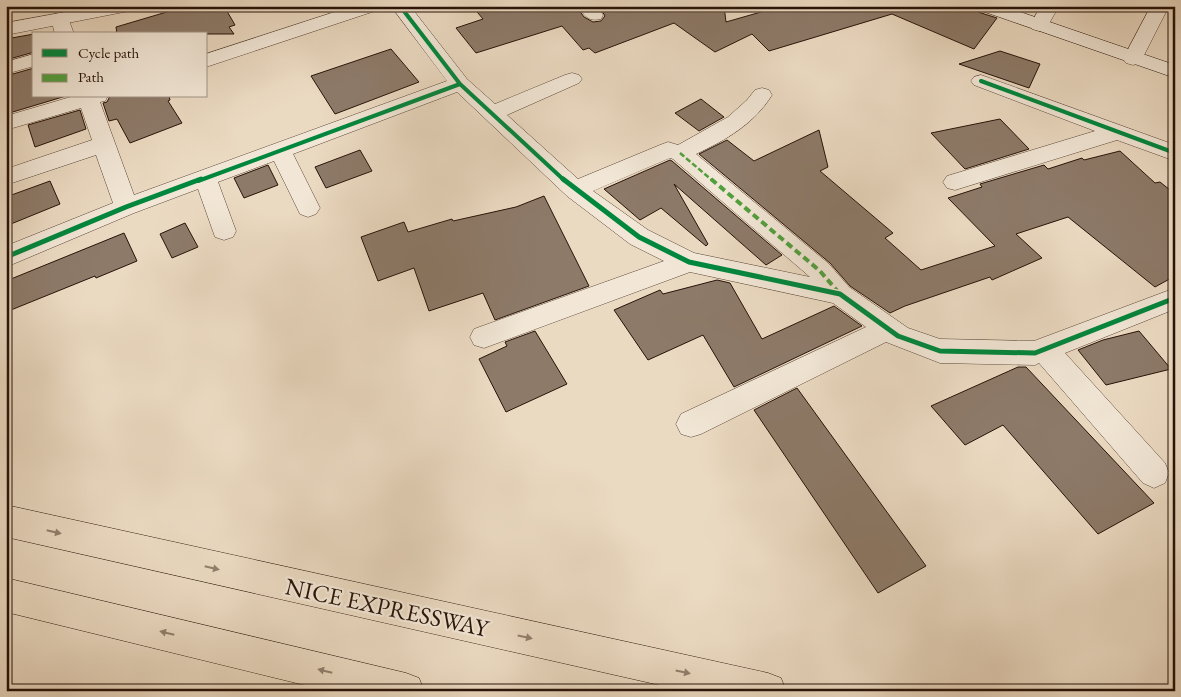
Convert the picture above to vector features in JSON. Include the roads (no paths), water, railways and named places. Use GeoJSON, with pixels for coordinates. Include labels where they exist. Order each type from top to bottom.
{"type":"FeatureCollection","features":[{"type":"Feature","properties":{"kind":"highway","name":"NICE EXPRESSWAY"},"geometry":{"type":"LineString","coordinates":[[6,521],[768,691]]}},
{"type":"Feature","properties":{"kind":"highway"},"geometry":{"type":"LineString","coordinates":[[6,594],[406,691]]}},
{"type":"Feature","properties":{"kind":"street"},"geometry":{"type":"LineString","coordinates":[[6,29],[62,26],[129,6]]}},
{"type":"Feature","properties":{"kind":"street"},"geometry":{"type":"LineString","coordinates":[[208,60],[372,6]]}},
{"type":"Feature","properties":{"kind":"street"},"geometry":{"type":"LineString","coordinates":[[400,6],[460,84],[575,190],[639,237],[689,262],[840,294]]}},
{"type":"Feature","properties":{"kind":"street"},"geometry":{"type":"LineString","coordinates":[[985,6],[1175,72]]}},
{"type":"Feature","properties":{"kind":"street"},"geometry":{"type":"LineString","coordinates":[[1039,25],[1050,6]]}},
{"type":"Feature","properties":{"kind":"street"},"geometry":{"type":"LineString","coordinates":[[1133,58],[1160,6]]}},
{"type":"Feature","properties":{"kind":"street"},"geometry":{"type":"LineString","coordinates":[[6,68],[32,61]]}},
{"type":"Feature","properties":{"kind":"street"},"geometry":{"type":"LineString","coordinates":[[493,114],[572,79]]}},
{"type":"Feature","properties":{"kind":"street"},"geometry":{"type":"LineString","coordinates":[[981,82],[1175,153]]}},
{"type":"Feature","properties":{"kind":"street"},"geometry":{"type":"LineString","coordinates":[[6,257],[126,207],[460,84]]}},
{"type":"Feature","properties":{"kind":"street"},"geometry":{"type":"LineString","coordinates":[[680,153],[713,137],[732,124],[746,113],[762,94]]}},
{"type":"Feature","properties":{"kind":"street"},"geometry":{"type":"LineString","coordinates":[[6,123],[88,98]]}},
{"type":"Feature","properties":{"kind":"street"},"geometry":{"type":"LineString","coordinates":[[91,98],[104,144],[126,207]]}},
{"type":"Feature","properties":{"kind":"street"},"geometry":{"type":"LineString","coordinates":[[955,182],[1118,132]]}},
{"type":"Feature","properties":{"kind":"street"},"geometry":{"type":"LineString","coordinates":[[6,177],[104,144]]}},
{"type":"Feature","properties":{"kind":"street"},"geometry":{"type":"LineString","coordinates":[[280,150],[308,208]]}},
{"type":"Feature","properties":{"kind":"street"},"geometry":{"type":"LineString","coordinates":[[575,190],[668,150],[680,153],[820,271],[840,294],[898,336],[940,351],[1035,353],[1175,298]]}},
{"type":"Feature","properties":{"kind":"street"},"geometry":{"type":"LineString","coordinates":[[205,178],[224,231]]}},
{"type":"Feature","properties":{"kind":"street"},"geometry":{"type":"LineString","coordinates":[[484,337],[689,262]]}},
{"type":"Feature","properties":{"kind":"street"},"geometry":{"type":"LineString","coordinates":[[691,424],[888,329]]}},
{"type":"Feature","properties":{"kind":"street"},"geometry":{"type":"LineString","coordinates":[[1044,349],[1154,473]]}}]}
